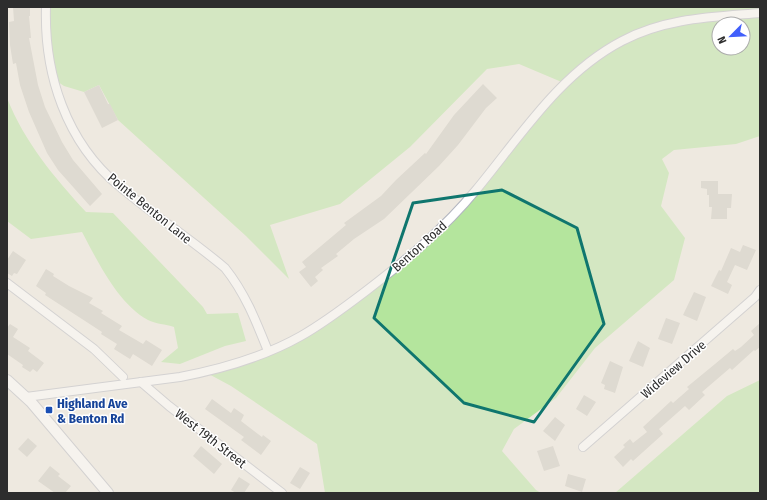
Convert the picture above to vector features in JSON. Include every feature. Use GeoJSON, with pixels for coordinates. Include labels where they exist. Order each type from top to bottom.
{"type":"FeatureCollection","features":[{"type":"Feature","properties":{"kind":"street","name":"Pointe Benton Lane"},"geometry":{"type":"LineString","coordinates":[[46,7],[47,53],[52,78],[69,122],[84,148],[118,186],[225,268],[250,305],[268,351]]}},
{"type":"Feature","properties":{"kind":"street","name":"Benton Road"},"geometry":{"type":"LineString","coordinates":[[26,397],[205,372],[232,365],[301,336],[338,313],[398,267],[438,231],[474,192],[564,83],[592,59],[622,41],[657,26],[695,18],[760,13]]}},
{"type":"Feature","properties":{"kind":"street"},"geometry":{"type":"LineString","coordinates":[[7,283],[94,349],[124,377]]}},
{"type":"Feature","properties":{"kind":"street","name":"Wideview Drive"},"geometry":{"type":"LineString","coordinates":[[583,446],[749,302],[760,290]]}},
{"type":"Feature","properties":{"kind":"street"},"geometry":{"type":"LineString","coordinates":[[7,380],[26,397],[108,493]]}},
{"type":"Feature","properties":{"kind":"street","name":"West 19th Street"},"geometry":{"type":"LineString","coordinates":[[141,382],[282,493]]}},
{"type":"Feature","properties":{"kind":"highlighted area"},"geometry":{"type":"Polygon","coordinates":[[[502,190],[577,228],[604,324],[534,422],[464,403],[374,318],[413,203],[502,190]]]}},
{"type":"Feature","properties":{"kind":"green space"},"geometry":{"type":"Polygon","coordinates":[[[46,7],[760,7],[760,136],[736,144],[674,150],[662,159],[669,173],[661,206],[685,238],[674,280],[595,348],[556,398],[514,429],[502,451],[536,490],[541,493],[325,493],[317,444],[231,386],[205,372],[301,336],[438,231],[564,83],[519,64],[487,69],[410,147],[340,204],[270,225],[289,279],[246,236],[118,120],[99,85],[84,92],[64,86],[52,78],[46,7]]]}},
{"type":"Feature","properties":{"kind":"green space"},"geometry":{"type":"Polygon","coordinates":[[[7,98],[31,145],[63,186],[86,212],[113,213],[203,307],[207,314],[238,313],[246,341],[225,346],[180,364],[161,362],[178,348],[174,327],[148,320],[137,313],[127,303],[109,280],[82,232],[31,239],[7,221],[7,98]]]}},
{"type":"Feature","properties":{"kind":"green space"},"geometry":{"type":"Polygon","coordinates":[[[760,380],[760,493],[615,493],[727,396],[760,380]]]}},
{"type":"Feature","properties":{"kind":"building"},"geometry":{"type":"Polygon","coordinates":[[[13,7],[30,7],[29,16],[31,38],[29,38],[38,85],[45,107],[62,142],[73,160],[102,194],[90,206],[58,170],[47,153],[29,112],[20,85],[16,63],[13,64],[10,45],[9,22],[14,21],[13,7]]]}},
{"type":"Feature","properties":{"kind":"building"},"geometry":{"type":"Polygon","coordinates":[[[483,84],[497,98],[486,108],[458,145],[439,166],[384,219],[354,239],[336,254],[338,256],[321,268],[323,270],[315,277],[318,281],[311,287],[299,272],[306,267],[302,262],[346,225],[344,223],[381,196],[396,180],[425,153],[426,154],[454,115],[483,84]]]}},
{"type":"Feature","properties":{"kind":"building"},"geometry":{"type":"Polygon","coordinates":[[[99,85],[118,120],[102,128],[84,92],[99,85]]]}},
{"type":"Feature","properties":{"kind":"building"},"geometry":{"type":"Polygon","coordinates":[[[701,181],[718,181],[718,194],[732,194],[731,208],[727,208],[727,219],[711,219],[712,207],[709,207],[709,195],[707,195],[707,189],[701,188],[701,181]]]}},
{"type":"Feature","properties":{"kind":"building"},"geometry":{"type":"Polygon","coordinates":[[[743,245],[756,250],[747,270],[735,265],[727,282],[732,285],[728,294],[711,286],[719,270],[721,271],[731,248],[740,252],[743,245]]]}},
{"type":"Feature","properties":{"kind":"building"},"geometry":{"type":"Polygon","coordinates":[[[13,251],[26,260],[17,274],[14,273],[12,276],[7,273],[7,260],[13,251]]]}},
{"type":"Feature","properties":{"kind":"building"},"geometry":{"type":"Polygon","coordinates":[[[46,269],[54,274],[53,276],[69,286],[93,298],[89,303],[103,311],[101,313],[122,326],[119,330],[143,344],[146,340],[162,350],[152,366],[133,354],[130,359],[114,349],[117,344],[101,334],[102,332],[45,295],[46,293],[36,286],[46,269]]]}},
{"type":"Feature","properties":{"kind":"building"},"geometry":{"type":"Polygon","coordinates":[[[694,292],[706,297],[697,321],[683,315],[694,292]]]}},
{"type":"Feature","properties":{"kind":"building"},"geometry":{"type":"Polygon","coordinates":[[[666,318],[680,323],[672,344],[658,339],[666,318]]]}},
{"type":"Feature","properties":{"kind":"building"},"geometry":{"type":"Polygon","coordinates":[[[760,323],[760,347],[755,351],[754,350],[732,370],[730,368],[702,392],[705,395],[689,410],[685,406],[659,429],[663,434],[633,461],[631,459],[623,467],[614,457],[625,447],[623,445],[630,439],[633,443],[647,432],[643,427],[671,401],[673,403],[689,389],[687,387],[733,349],[735,351],[741,347],[754,335],[751,331],[760,323]]]}},
{"type":"Feature","properties":{"kind":"building"},"geometry":{"type":"Polygon","coordinates":[[[10,324],[18,329],[13,337],[30,348],[28,351],[44,363],[37,372],[33,369],[30,372],[7,354],[7,328],[10,324]]]}},
{"type":"Feature","properties":{"kind":"building"},"geometry":{"type":"Polygon","coordinates":[[[638,341],[650,348],[643,367],[629,361],[638,341]]]}},
{"type":"Feature","properties":{"kind":"building"},"geometry":{"type":"Polygon","coordinates":[[[610,361],[623,367],[615,393],[604,389],[605,385],[601,383],[610,361]]]}},
{"type":"Feature","properties":{"kind":"building"},"geometry":{"type":"Polygon","coordinates":[[[584,395],[596,402],[587,416],[576,409],[584,395]]]}},
{"type":"Feature","properties":{"kind":"building"},"geometry":{"type":"Polygon","coordinates":[[[212,399],[231,413],[234,408],[244,415],[241,421],[262,437],[263,435],[271,441],[261,455],[241,440],[244,437],[205,409],[212,399]]]}},
{"type":"Feature","properties":{"kind":"building"},"geometry":{"type":"Polygon","coordinates":[[[555,417],[565,425],[555,441],[543,431],[555,417]]]}},
{"type":"Feature","properties":{"kind":"building"},"geometry":{"type":"Polygon","coordinates":[[[28,438],[37,446],[27,457],[18,449],[28,438]]]}},
{"type":"Feature","properties":{"kind":"building"},"geometry":{"type":"Polygon","coordinates":[[[201,446],[222,464],[214,474],[193,456],[201,446]]]}},
{"type":"Feature","properties":{"kind":"building"},"geometry":{"type":"Polygon","coordinates":[[[553,446],[560,466],[544,471],[537,451],[553,446]]]}},
{"type":"Feature","properties":{"kind":"building"},"geometry":{"type":"Polygon","coordinates":[[[50,466],[60,474],[58,476],[71,486],[65,493],[55,493],[38,481],[50,466]]]}},
{"type":"Feature","properties":{"kind":"building"},"geometry":{"type":"Polygon","coordinates":[[[300,467],[310,473],[300,489],[290,483],[300,467]]]}},
{"type":"Feature","properties":{"kind":"building"},"geometry":{"type":"Polygon","coordinates":[[[568,474],[586,479],[582,492],[565,486],[568,474]]]}},
{"type":"Feature","properties":{"kind":"building"},"geometry":{"type":"Polygon","coordinates":[[[239,477],[250,484],[244,493],[236,493],[231,490],[239,477]]]}},
{"type":"Feature","properties":{"kind":"place","name":"Highland Ave & Benton Rd"},"geometry":{"type":"Point","coordinates":[49,410]}}]}
